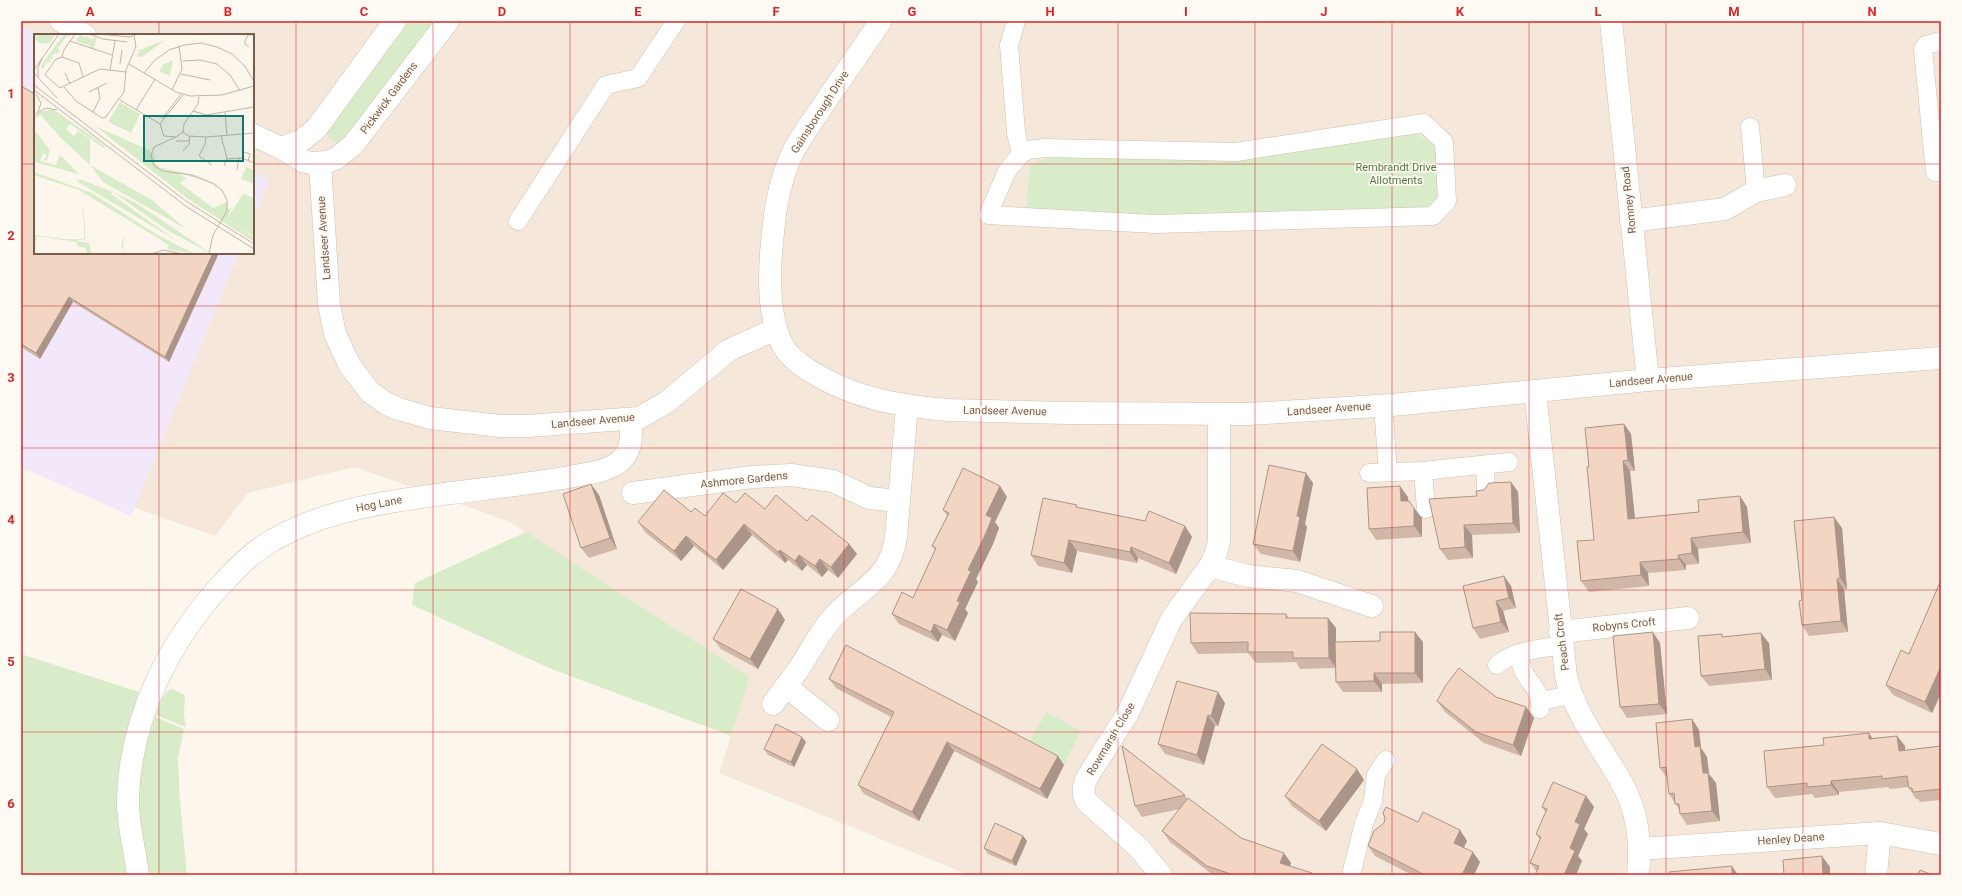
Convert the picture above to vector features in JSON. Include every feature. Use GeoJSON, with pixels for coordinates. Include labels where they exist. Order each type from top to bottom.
{"type":"FeatureCollection","features":[{"type":"Feature","properties":{"kind":"street"},"geometry":{"type":"LineString","coordinates":[[61,21],[82,34]]}},
{"type":"Feature","properties":{"kind":"street"},"geometry":{"type":"LineString","coordinates":[[281,148],[301,140],[316,129],[395,21]]}},
{"type":"Feature","properties":{"kind":"street","name":"Pickwick Gardens"},"geometry":{"type":"LineString","coordinates":[[320,164],[337,158],[353,145],[448,21]]}},
{"type":"Feature","properties":{"kind":"street","name":"Gainsborough Drive"},"geometry":{"type":"LineString","coordinates":[[776,329],[773,313],[770,271],[774,215],[781,183],[794,150],[806,130],[881,21]]}},
{"type":"Feature","properties":{"kind":"street","name":"Romney Road"},"geometry":{"type":"LineString","coordinates":[[1612,21],[1648,380]]}},
{"type":"Feature","properties":{"kind":"street"},"geometry":{"type":"LineString","coordinates":[[254,135],[281,148],[303,161],[320,164]]}},
{"type":"Feature","properties":{"kind":"street","name":"Landseer Avenue"},"geometry":{"type":"LineString","coordinates":[[320,164],[327,282],[331,322],[343,355],[356,376],[370,392],[387,404],[430,418],[489,426],[528,426],[631,420],[647,415],[667,402],[729,350],[776,329],[783,345],[791,357],[818,377],[853,393],[907,405],[977,411],[1218,415],[1383,406],[1648,380],[1941,358]]}},
{"type":"Feature","properties":{"kind":"street"},"geometry":{"type":"LineString","coordinates":[[1631,220],[1725,209],[1756,191],[1786,185]]}},
{"type":"Feature","properties":{"kind":"street","name":"Peach Croft"},"geometry":{"type":"LineString","coordinates":[[1535,392],[1566,676],[1571,695],[1584,723],[1615,771],[1628,796],[1634,817],[1639,849],[1638,875]]}},
{"type":"Feature","properties":{"kind":"street"},"geometry":{"type":"LineString","coordinates":[[773,704],[830,620],[845,605],[871,585],[885,569],[894,547],[907,405]]}},
{"type":"Feature","properties":{"kind":"street","name":"Rowmarsh Close"},"geometry":{"type":"LineString","coordinates":[[1162,875],[1139,848],[1087,802],[1084,795],[1084,785],[1088,776],[1128,713],[1172,618],[1210,566],[1216,553],[1219,539],[1218,415]]}},
{"type":"Feature","properties":{"kind":"street","name":"Hog Lane"},"geometry":{"type":"LineString","coordinates":[[138,875],[128,806],[130,774],[143,720],[159,675],[183,631],[216,590],[248,557],[274,539],[331,516],[391,501],[551,480],[605,469],[618,462],[628,452],[631,438],[631,420]]}},
{"type":"Feature","properties":{"kind":"street","name":"Ashmore Gardens"},"geometry":{"type":"LineString","coordinates":[[633,493],[752,477],[791,475],[833,480],[869,498],[898,501]]}},
{"type":"Feature","properties":{"kind":"street"},"geometry":{"type":"LineString","coordinates":[[1210,566],[1248,576],[1297,581],[1364,609]]}},
{"type":"Feature","properties":{"kind":"street","name":"Robyns Croft"},"geometry":{"type":"LineString","coordinates":[[1561,639],[1688,618]]}},
{"type":"Feature","properties":{"kind":"street"},"geometry":{"type":"LineString","coordinates":[[786,686],[828,720]]}},
{"type":"Feature","properties":{"kind":"street"},"geometry":{"type":"LineString","coordinates":[[1876,875],[1880,833]]}},
{"type":"Feature","properties":{"kind":"street","name":"Henley Deane"},"geometry":{"type":"LineString","coordinates":[[1639,849],[1880,833],[1941,844]]}},
{"type":"Feature","properties":{"kind":"lane"},"geometry":{"type":"LineString","coordinates":[[518,221],[606,85],[638,78],[676,21]]}},
{"type":"Feature","properties":{"kind":"lane"},"geometry":{"type":"LineString","coordinates":[[1016,21],[1009,45],[1016,132],[1021,154]]}},
{"type":"Feature","properties":{"kind":"lane"},"geometry":{"type":"LineString","coordinates":[[1941,41],[1926,45],[1923,50],[1935,172],[1941,172]]}},
{"type":"Feature","properties":{"kind":"lane"},"geometry":{"type":"LineString","coordinates":[[1424,123],[1444,142],[1447,200],[1433,216],[1155,224],[988,215],[1007,171],[1021,154],[1030,150],[1044,148],[1236,152],[1424,123]]}},
{"type":"Feature","properties":{"kind":"lane"},"geometry":{"type":"LineString","coordinates":[[1750,127],[1756,191]]}},
{"type":"Feature","properties":{"kind":"lane"},"geometry":{"type":"LineString","coordinates":[[1383,406],[1388,472]]}},
{"type":"Feature","properties":{"kind":"lane"},"geometry":{"type":"LineString","coordinates":[[1370,473],[1424,471],[1510,462]]}},
{"type":"Feature","properties":{"kind":"lane"},"geometry":{"type":"LineString","coordinates":[[1485,465],[1486,492]]}},
{"type":"Feature","properties":{"kind":"lane"},"geometry":{"type":"LineString","coordinates":[[1424,471],[1426,509]]}},
{"type":"Feature","properties":{"kind":"lane"},"geometry":{"type":"LineString","coordinates":[[1497,665],[1505,659],[1561,639]]}},
{"type":"Feature","properties":{"kind":"lane"},"geometry":{"type":"LineString","coordinates":[[1519,654],[1524,672],[1537,693],[1540,705],[1571,695]]}},
{"type":"Feature","properties":{"kind":"lane"},"geometry":{"type":"LineString","coordinates":[[1352,875],[1370,832],[1380,795],[1376,766]]}},
{"type":"Feature","properties":{"kind":"shaded area"},"geometry":{"type":"Polygon","coordinates":[[[21,21],[1941,21],[1941,875],[969,875],[719,773],[750,677],[508,521],[355,467],[248,493],[215,536],[21,468],[21,21]]]}},
{"type":"Feature","properties":{"kind":"shaded area"},"geometry":{"type":"Polygon","coordinates":[[[21,25],[35,34],[34,34],[34,254],[239,254],[131,516],[21,467],[21,25]]]}},
{"type":"Feature","properties":{"kind":"shaded area"},"geometry":{"type":"Polygon","coordinates":[[[254,172],[269,181],[254,217],[254,172]]]}},
{"type":"Feature","properties":{"kind":"green space"},"geometry":{"type":"Polygon","coordinates":[[[410,21],[441,21],[343,149],[326,134],[410,21]]]}},
{"type":"Feature","properties":{"kind":"green space","name":"Rembrandt Drive Allotments"},"geometry":{"type":"Polygon","coordinates":[[[1412,132],[1435,144],[1439,197],[1428,211],[1155,220],[1026,209],[1030,164],[1057,155],[1412,132]]]}},
{"type":"Feature","properties":{"kind":"green space"},"geometry":{"type":"Polygon","coordinates":[[[526,532],[750,677],[731,736],[549,668],[412,605],[415,583],[526,532]]]}},
{"type":"Feature","properties":{"kind":"green space"},"geometry":{"type":"Polygon","coordinates":[[[21,654],[139,692],[124,748],[118,777],[117,791],[120,821],[132,875],[21,875],[21,654]]]}},
{"type":"Feature","properties":{"kind":"green space"},"geometry":{"type":"Polygon","coordinates":[[[173,689],[185,695],[184,715],[186,727],[156,715],[162,699],[166,693],[173,689]]]}},
{"type":"Feature","properties":{"kind":"green space"},"geometry":{"type":"Polygon","coordinates":[[[1046,712],[1081,731],[1064,765],[1027,746],[1046,712]]]}},
{"type":"Feature","properties":{"kind":"green space"},"geometry":{"type":"Polygon","coordinates":[[[155,717],[184,729],[178,758],[180,801],[187,875],[146,875],[137,795],[147,737],[155,717]]]}},
{"type":"Feature","properties":{"kind":"building"},"geometry":{"type":"Polygon","coordinates":[[[21,86],[34,93],[34,254],[213,254],[165,357],[69,297],[36,353],[21,344],[21,86]]]}},
{"type":"Feature","properties":{"kind":"building"},"geometry":{"type":"Polygon","coordinates":[[[1624,424],[1628,460],[1623,461],[1628,519],[1699,512],[1698,500],[1740,496],[1743,532],[1691,538],[1692,553],[1678,555],[1679,559],[1640,562],[1641,575],[1581,581],[1577,541],[1594,540],[1585,428],[1624,424]]]}},
{"type":"Feature","properties":{"kind":"building"},"geometry":{"type":"Polygon","coordinates":[[[1269,465],[1306,473],[1297,516],[1300,517],[1293,551],[1253,544],[1269,465]]]}},
{"type":"Feature","properties":{"kind":"building"},"geometry":{"type":"Polygon","coordinates":[[[963,468],[1000,486],[986,515],[992,518],[968,570],[971,571],[957,601],[960,602],[947,630],[934,624],[931,632],[892,614],[902,592],[913,598],[936,548],[932,546],[949,513],[943,510],[963,468]]]}},
{"type":"Feature","properties":{"kind":"building"},"geometry":{"type":"Polygon","coordinates":[[[1511,482],[1513,523],[1464,525],[1465,547],[1440,549],[1429,499],[1477,496],[1476,491],[1484,490],[1489,483],[1511,482]]]}},
{"type":"Feature","properties":{"kind":"building"},"geometry":{"type":"Polygon","coordinates":[[[591,484],[610,538],[581,548],[563,494],[591,484]]]}},
{"type":"Feature","properties":{"kind":"building"},"geometry":{"type":"Polygon","coordinates":[[[1400,486],[1401,501],[1409,501],[1414,508],[1414,526],[1369,529],[1367,488],[1400,486]]]}},
{"type":"Feature","properties":{"kind":"building"},"geometry":{"type":"Polygon","coordinates":[[[664,490],[691,512],[695,508],[705,516],[723,493],[736,503],[745,493],[765,509],[776,495],[807,521],[812,515],[849,544],[831,567],[820,559],[815,566],[799,555],[795,561],[780,550],[778,552],[744,524],[716,560],[686,536],[674,551],[638,522],[664,490]]]}},
{"type":"Feature","properties":{"kind":"building"},"geometry":{"type":"Polygon","coordinates":[[[1043,498],[1077,505],[1076,507],[1145,521],[1149,511],[1185,526],[1169,563],[1131,547],[1130,552],[1069,540],[1064,563],[1031,555],[1043,498]]]}},
{"type":"Feature","properties":{"kind":"building"},"geometry":{"type":"Polygon","coordinates":[[[1834,517],[1840,578],[1837,579],[1841,621],[1802,625],[1799,601],[1802,600],[1794,521],[1834,517]]]}},
{"type":"Feature","properties":{"kind":"building"},"geometry":{"type":"Polygon","coordinates":[[[1504,576],[1509,598],[1496,601],[1501,622],[1473,628],[1463,586],[1504,576]]]}},
{"type":"Feature","properties":{"kind":"building"},"geometry":{"type":"Polygon","coordinates":[[[1941,580],[1941,666],[1925,702],[1886,685],[1901,650],[1909,654],[1941,580]]]}},
{"type":"Feature","properties":{"kind":"building"},"geometry":{"type":"Polygon","coordinates":[[[741,589],[778,609],[750,659],[713,639],[741,589]]]}},
{"type":"Feature","properties":{"kind":"building"},"geometry":{"type":"Polygon","coordinates":[[[1190,613],[1286,614],[1286,618],[1328,618],[1329,658],[1293,658],[1293,652],[1248,652],[1248,642],[1191,643],[1190,613]]]}},
{"type":"Feature","properties":{"kind":"building"},"geometry":{"type":"Polygon","coordinates":[[[1380,632],[1415,632],[1415,673],[1374,673],[1374,681],[1336,682],[1335,642],[1380,641],[1380,632]]]}},
{"type":"Feature","properties":{"kind":"building"},"geometry":{"type":"Polygon","coordinates":[[[1653,632],[1659,704],[1620,707],[1613,636],[1653,632]]]}},
{"type":"Feature","properties":{"kind":"building"},"geometry":{"type":"Polygon","coordinates":[[[1761,633],[1765,669],[1701,676],[1698,636],[1722,634],[1722,637],[1761,633]]]}},
{"type":"Feature","properties":{"kind":"building"},"geometry":{"type":"Polygon","coordinates":[[[846,645],[1058,756],[1040,789],[947,742],[912,812],[858,785],[894,712],[829,679],[846,645]]]}},
{"type":"Feature","properties":{"kind":"building"},"geometry":{"type":"Polygon","coordinates":[[[1459,668],[1496,697],[1526,707],[1513,745],[1476,732],[1437,701],[1446,685],[1459,668]]]}},
{"type":"Feature","properties":{"kind":"building"},"geometry":{"type":"Polygon","coordinates":[[[1177,681],[1218,692],[1211,716],[1208,715],[1197,755],[1158,744],[1177,681]]]}},
{"type":"Feature","properties":{"kind":"building"},"geometry":{"type":"Polygon","coordinates":[[[1692,719],[1695,747],[1700,746],[1703,773],[1708,773],[1712,811],[1680,814],[1679,804],[1675,804],[1674,793],[1669,794],[1666,767],[1660,768],[1656,723],[1692,719]]]}},
{"type":"Feature","properties":{"kind":"building"},"geometry":{"type":"Polygon","coordinates":[[[776,724],[802,737],[791,762],[764,749],[776,724]]]}},
{"type":"Feature","properties":{"kind":"building"},"geometry":{"type":"Polygon","coordinates":[[[1869,733],[1869,739],[1897,736],[1899,751],[1941,746],[1941,789],[1913,792],[1912,788],[1909,788],[1907,776],[1882,779],[1882,776],[1831,781],[1831,785],[1807,787],[1807,783],[1767,787],[1764,751],[1824,745],[1823,738],[1869,733]]]}},
{"type":"Feature","properties":{"kind":"building"},"geometry":{"type":"Polygon","coordinates":[[[1322,744],[1357,769],[1319,821],[1285,796],[1322,744]]]}},
{"type":"Feature","properties":{"kind":"building"},"geometry":{"type":"Polygon","coordinates":[[[1122,746],[1185,795],[1135,806],[1122,746]]]}},
{"type":"Feature","properties":{"kind":"building"},"geometry":{"type":"Polygon","coordinates":[[[1553,782],[1586,796],[1575,822],[1580,824],[1570,848],[1575,851],[1564,875],[1535,875],[1539,866],[1530,863],[1541,837],[1536,834],[1547,809],[1542,807],[1553,782]]]}},
{"type":"Feature","properties":{"kind":"building"},"geometry":{"type":"Polygon","coordinates":[[[1188,798],[1241,838],[1284,853],[1280,863],[1312,873],[1311,875],[1234,875],[1207,866],[1162,831],[1188,798]]]}},
{"type":"Feature","properties":{"kind":"building"},"geometry":{"type":"Polygon","coordinates":[[[1386,807],[1418,822],[1423,812],[1460,830],[1454,843],[1473,852],[1462,875],[1425,875],[1368,846],[1374,831],[1384,823],[1385,818],[1383,813],[1386,807]]]}},
{"type":"Feature","properties":{"kind":"building"},"geometry":{"type":"Polygon","coordinates":[[[995,823],[1023,836],[1012,861],[984,848],[995,823]]]}},
{"type":"Feature","properties":{"kind":"building"},"geometry":{"type":"Polygon","coordinates":[[[1822,856],[1823,875],[1784,875],[1783,860],[1822,856]]]}},
{"type":"Feature","properties":{"kind":"building"},"geometry":{"type":"Polygon","coordinates":[[[1732,866],[1732,875],[1669,875],[1669,872],[1732,866]]]}},
{"type":"Feature","properties":{"kind":"building"},"geometry":{"type":"Polygon","coordinates":[[[1920,870],[1932,875],[1918,875],[1920,870]]]}}]}
